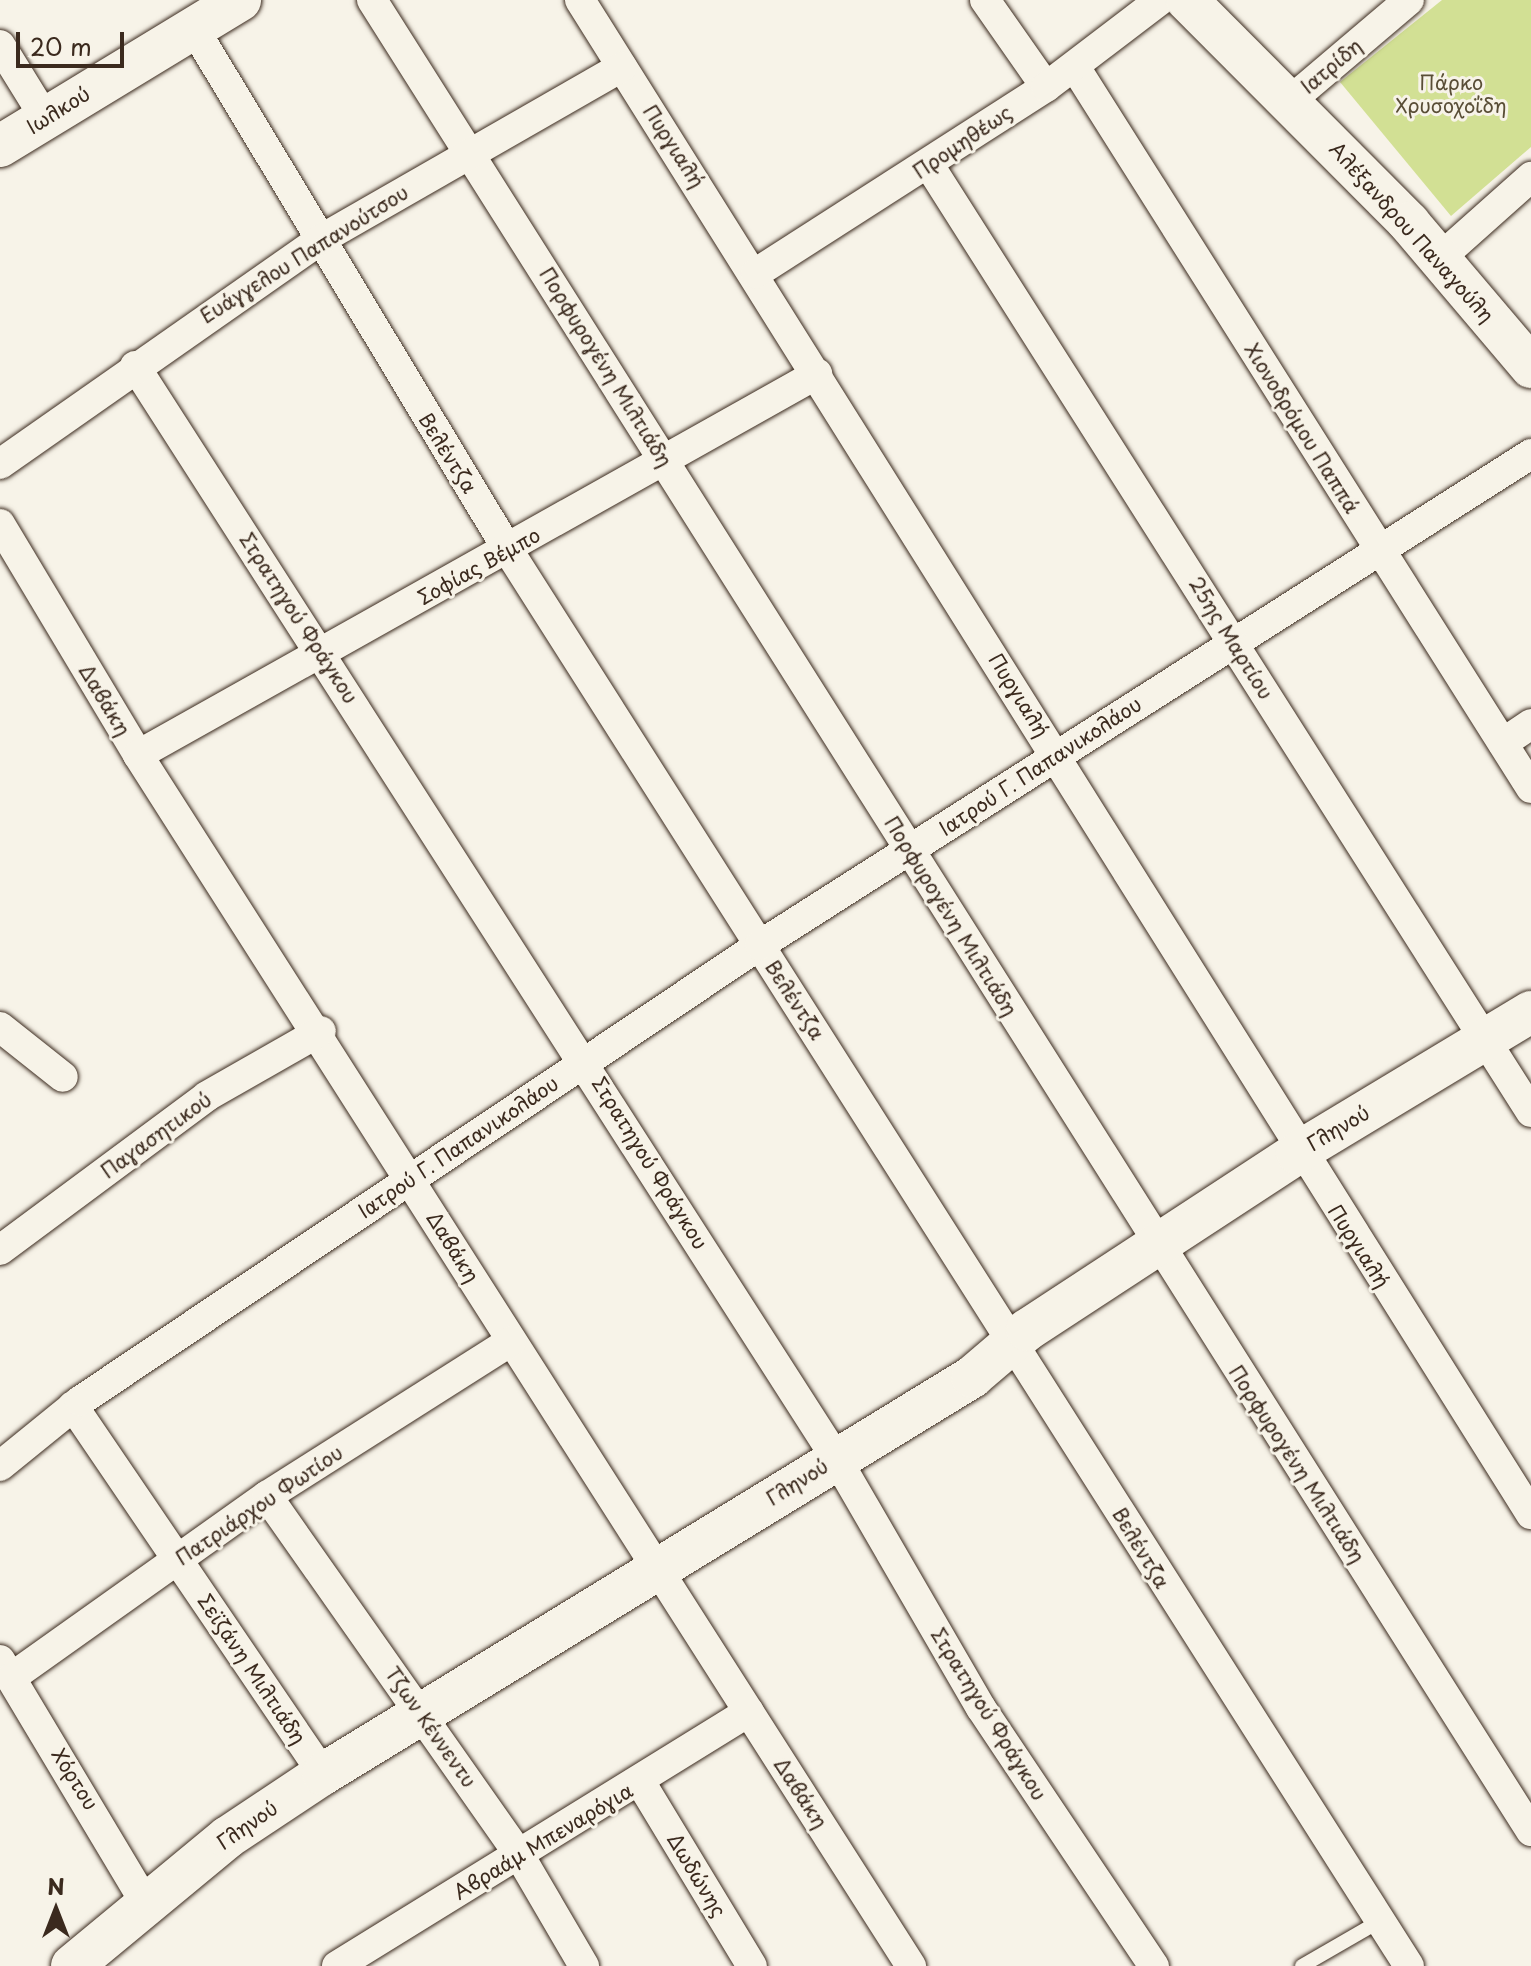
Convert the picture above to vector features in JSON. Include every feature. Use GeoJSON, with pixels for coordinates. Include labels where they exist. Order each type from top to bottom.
{"type":"FeatureCollection","features":[{"type":"Feature","properties":{"kind":"street","name":"Ιωλκού"},"geometry":{"type":"LineString","coordinates":[[0,146],[240,0]]}},
{"type":"Feature","properties":{"kind":"street","name":"Πορφυρογένη Μιλτιάδη"},"geometry":{"type":"LineString","coordinates":[[372,0],[666,462],[1157,1246],[1531,1831]]}},
{"type":"Feature","properties":{"kind":"street","name":"Πυργιαλή"},"geometry":{"type":"LineString","coordinates":[[580,0],[756,273],[1057,756],[1297,1153],[1531,1514]]}},
{"type":"Feature","properties":{"kind":"street"},"geometry":{"type":"LineString","coordinates":[[985,0],[1046,87]]}},
{"type":"Feature","properties":{"kind":"street","name":"Προμηθέως"},"geometry":{"type":"LineString","coordinates":[[756,273],[929,165],[1046,87],[1160,0]]}},
{"type":"Feature","properties":{"kind":"street","name":"Ιατρίδη"},"geometry":{"type":"LineString","coordinates":[[1187,0],[1290,101],[1409,0]]}},
{"type":"Feature","properties":{"kind":"street","name":"Βελέντζα"},"geometry":{"type":"LineString","coordinates":[[193,27],[318,241],[508,550],[1014,1340],[1409,1966]]}},
{"type":"Feature","properties":{"kind":"street"},"geometry":{"type":"LineString","coordinates":[[0,45],[45,118]]}},
{"type":"Feature","properties":{"kind":"street","name":"Ευάγγελου Παπανούτσου"},"geometry":{"type":"LineString","coordinates":[[0,464],[135,366],[318,241],[622,67]]}},
{"type":"Feature","properties":{"kind":"street","name":"Χιονοδρόμου Παππά"},"geometry":{"type":"LineString","coordinates":[[1075,67],[1531,788]]}},
{"type":"Feature","properties":{"kind":"street","name":"Αλέξανδρου Παναγούλη"},"geometry":{"type":"LineString","coordinates":[[1290,101],[1440,258],[1531,367]]}},
{"type":"Feature","properties":{"kind":"street","name":"25ης Μαρτίου"},"geometry":{"type":"LineString","coordinates":[[929,165],[1531,1112]]}},
{"type":"Feature","properties":{"kind":"street"},"geometry":{"type":"LineString","coordinates":[[1440,258],[1531,177]]}},
{"type":"Feature","properties":{"kind":"street","name":"Στρατηγού Φράγκου"},"geometry":{"type":"LineString","coordinates":[[135,366],[586,1062],[836,1458],[981,1708],[1154,1966]]}},
{"type":"Feature","properties":{"kind":"street","name":"Σοφίας Βέμπο"},"geometry":{"type":"LineString","coordinates":[[138,755],[666,462],[817,374]]}},
{"type":"Feature","properties":{"kind":"street","name":"Ιατρού Γ. Παπανικολάου"},"geometry":{"type":"LineString","coordinates":[[0,1466],[73,1406],[760,945],[1531,454]]}},
{"type":"Feature","properties":{"kind":"street","name":"Δαβάκη"},"geometry":{"type":"LineString","coordinates":[[0,524],[138,755],[321,1031],[511,1341],[659,1567],[911,1966]]}},
{"type":"Feature","properties":{"kind":"street"},"geometry":{"type":"LineString","coordinates":[[1503,743],[1531,724]]}},
{"type":"Feature","properties":{"kind":"street","name":"Γληνού"},"geometry":{"type":"LineString","coordinates":[[72,1966],[145,1902],[323,1774],[972,1377],[1014,1340],[1297,1153],[1531,1012]]}},
{"type":"Feature","properties":{"kind":"street"},"geometry":{"type":"LineString","coordinates":[[0,1027],[63,1077]]}},
{"type":"Feature","properties":{"kind":"street","name":"Παγασητικού"},"geometry":{"type":"LineString","coordinates":[[0,1250],[207,1096],[321,1031]]}},
{"type":"Feature","properties":{"kind":"street","name":"Πατριάρχου Φωτίου"},"geometry":{"type":"LineString","coordinates":[[6,1669],[178,1560],[267,1496],[511,1341]]}},
{"type":"Feature","properties":{"kind":"street","name":"Σεϊζάνη Μιλτιάδη"},"geometry":{"type":"LineString","coordinates":[[73,1406],[323,1774]]}},
{"type":"Feature","properties":{"kind":"street","name":"Τζων Κέννεντυ"},"geometry":{"type":"LineString","coordinates":[[267,1496],[518,1853],[584,1966]]}},
{"type":"Feature","properties":{"kind":"street","name":"Χόρτου"},"geometry":{"type":"LineString","coordinates":[[6,1669],[145,1902]]}},
{"type":"Feature","properties":{"kind":"street","name":"Αβραάμ Μπεναρόγια"},"geometry":{"type":"LineString","coordinates":[[337,1966],[518,1853],[641,1783],[749,1712]]}},
{"type":"Feature","properties":{"kind":"street","name":"Δωδώνης"},"geometry":{"type":"LineString","coordinates":[[641,1783],[752,1966]]}},
{"type":"Feature","properties":{"kind":"lane"},"geometry":{"type":"LineString","coordinates":[[1302,1966],[1380,1921]]}},
{"type":"Feature","properties":{"kind":"green space","name":"Πάρκο Χρυσοχοΐδη"},"geometry":{"type":"Polygon","coordinates":[[[1442,0],[1531,0],[1531,147],[1451,216],[1340,82],[1442,0]]]}}]}
